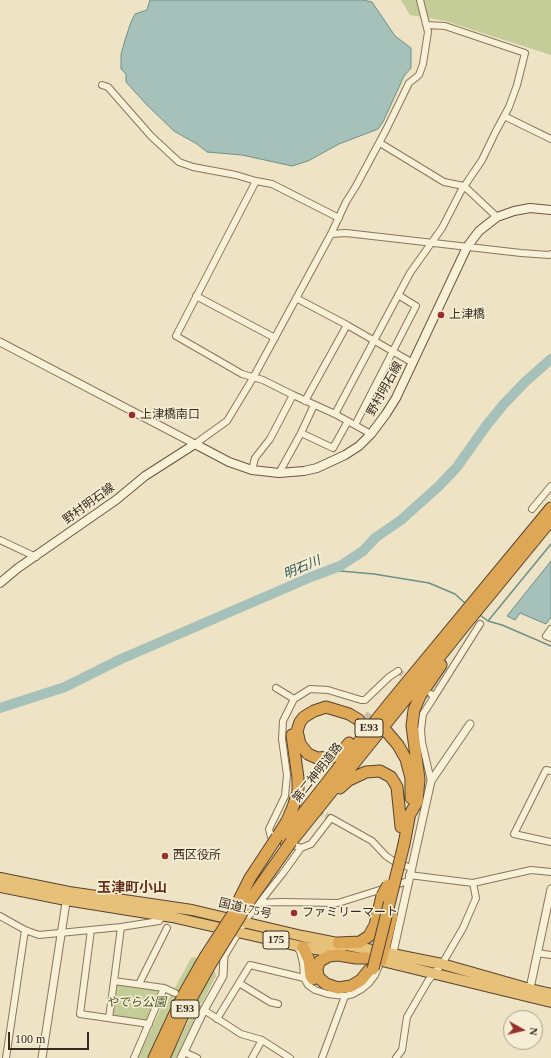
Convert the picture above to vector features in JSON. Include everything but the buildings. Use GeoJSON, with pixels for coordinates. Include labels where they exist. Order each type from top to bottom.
{"type":"FeatureCollection","features":[{"type":"Feature","properties":{"kind":"highway","name":"第二神明道路"},"geometry":{"type":"LineString","coordinates":[[154,1058],[184,994],[250,900],[284,839],[327,796],[464,624],[551,508]]}},
{"type":"Feature","properties":{"kind":"highway","name":"第二神明道路"},"geometry":{"type":"LineString","coordinates":[[164,1058],[208,960],[250,878],[284,839],[389,704],[489,596],[494,584],[551,520]]}},
{"type":"Feature","properties":{"kind":"highway"},"geometry":{"type":"LineString","coordinates":[[299,945],[309,960],[311,976],[319,987],[338,993],[347,992],[356,990],[369,978],[400,845],[410,814],[417,802],[419,779],[412,726],[414,710],[420,696],[464,624]]}},
{"type":"Feature","properties":{"kind":"highway"},"geometry":{"type":"LineString","coordinates":[[284,839],[287,820],[298,792],[298,778],[292,736],[296,719],[308,707],[315,703],[324,701],[336,703],[346,707],[362,718],[326,708],[314,711],[304,716],[297,731],[300,744],[308,754],[317,758],[332,757],[340,754],[375,714],[389,704]]}},
{"type":"Feature","properties":{"kind":"highway"},"geometry":{"type":"LineString","coordinates":[[400,827],[404,812],[406,780],[403,767],[384,735],[398,745],[406,758],[411,778],[410,814]]}},
{"type":"Feature","properties":{"kind":"highway"},"geometry":{"type":"LineString","coordinates":[[327,796],[336,792],[349,780],[366,772],[380,771],[391,777],[397,787],[400,845]]}},
{"type":"Feature","properties":{"kind":"highway","name":"国道175号"},"geometry":{"type":"LineString","coordinates":[[0,878],[67,896],[164,915],[299,945],[366,958],[387,958],[442,964],[529,993],[551,1002]]}},
{"type":"Feature","properties":{"kind":"highway"},"geometry":{"type":"LineString","coordinates":[[338,942],[360,942],[369,936],[375,925],[382,896],[392,882]]}},
{"type":"Feature","properties":{"kind":"highway"},"geometry":{"type":"LineString","coordinates":[[387,958],[394,905],[392,882]]}},
{"type":"Feature","properties":{"kind":"highway","name":"国道175号"},"geometry":{"type":"LineString","coordinates":[[0,887],[192,910],[302,936],[338,942],[435,973],[529,993],[551,994]]}},
{"type":"Feature","properties":{"kind":"highway"},"geometry":{"type":"LineString","coordinates":[[366,958],[329,956],[320,961],[317,968],[318,977],[326,984],[338,988],[351,986],[361,980],[371,970]]}},
{"type":"Feature","properties":{"kind":"main road","name":"野村明石線"},"geometry":{"type":"LineString","coordinates":[[0,583],[18,568],[36,557],[116,500],[144,476],[195,444],[229,462],[252,470],[279,473],[304,471],[331,462],[359,446],[371,434],[396,398],[467,247],[479,231],[497,217],[514,211],[530,208],[551,210]]}},
{"type":"Feature","properties":{"kind":"street"},"geometry":{"type":"LineString","coordinates":[[0,342],[195,444],[227,421],[253,378],[331,234],[346,202],[380,143],[409,83],[419,75],[428,40],[427,25],[420,0]]}},
{"type":"Feature","properties":{"kind":"street"},"geometry":{"type":"LineString","coordinates":[[335,414],[410,273],[442,228],[464,186],[482,160],[509,107],[517,85],[524,53],[445,26],[427,25]]}},
{"type":"Feature","properties":{"kind":"street"},"geometry":{"type":"LineString","coordinates":[[102,85],[108,87],[151,136],[180,162],[193,167],[236,175],[272,184],[339,218]]}},
{"type":"Feature","properties":{"kind":"street"},"geometry":{"type":"LineString","coordinates":[[504,116],[551,139]]}},
{"type":"Feature","properties":{"kind":"street"},"geometry":{"type":"LineString","coordinates":[[380,143],[444,182],[464,186],[497,217]]}},
{"type":"Feature","properties":{"kind":"street"},"geometry":{"type":"LineString","coordinates":[[256,181],[176,336],[242,374],[263,380],[293,396],[335,414],[371,434]]}},
{"type":"Feature","properties":{"kind":"street"},"geometry":{"type":"LineString","coordinates":[[331,234],[346,233],[535,254],[551,254]]}},
{"type":"Feature","properties":{"kind":"street"},"geometry":{"type":"LineString","coordinates":[[355,425],[416,306],[398,295]]}},
{"type":"Feature","properties":{"kind":"street"},"geometry":{"type":"LineString","coordinates":[[196,296],[275,338]]}},
{"type":"Feature","properties":{"kind":"street"},"geometry":{"type":"LineString","coordinates":[[296,298],[413,363]]}},
{"type":"Feature","properties":{"kind":"street"},"geometry":{"type":"LineString","coordinates":[[305,401],[347,325]]}},
{"type":"Feature","properties":{"kind":"street"},"geometry":{"type":"LineString","coordinates":[[252,470],[255,458],[270,439],[293,396]]}},
{"type":"Feature","properties":{"kind":"street"},"geometry":{"type":"LineString","coordinates":[[279,473],[314,404]]}},
{"type":"Feature","properties":{"kind":"street"},"geometry":{"type":"LineString","coordinates":[[301,432],[333,448],[348,421]]}},
{"type":"Feature","properties":{"kind":"street"},"geometry":{"type":"LineString","coordinates":[[532,510],[551,486]]}},
{"type":"Feature","properties":{"kind":"street"},"geometry":{"type":"LineString","coordinates":[[0,540],[36,557]]}},
{"type":"Feature","properties":{"kind":"street"},"geometry":{"type":"LineString","coordinates":[[431,781],[422,742],[421,730],[423,714],[433,695],[480,624]]}},
{"type":"Feature","properties":{"kind":"street"},"geometry":{"type":"LineString","coordinates":[[551,629],[546,636],[551,638]]}},
{"type":"Feature","properties":{"kind":"street"},"geometry":{"type":"LineString","coordinates":[[301,848],[270,836],[269,829],[285,796],[287,775],[282,739],[283,721],[294,699],[310,690],[328,690],[365,700],[398,671]]}},
{"type":"Feature","properties":{"kind":"street"},"geometry":{"type":"LineString","coordinates":[[276,688],[294,699]]}},
{"type":"Feature","properties":{"kind":"street"},"geometry":{"type":"LineString","coordinates":[[299,945],[303,963],[304,978],[308,985],[315,990],[328,994],[345,996],[353,994],[369,983],[387,958],[409,878],[431,781],[470,724]]}},
{"type":"Feature","properties":{"kind":"street"},"geometry":{"type":"LineString","coordinates":[[551,771],[546,770],[514,834],[551,842]]}},
{"type":"Feature","properties":{"kind":"street"},"geometry":{"type":"LineString","coordinates":[[197,1058],[182,1055],[204,1010],[223,976],[224,956],[244,922],[258,903],[283,873],[301,848],[311,844],[331,818],[372,841],[386,856],[395,862],[411,868]]}},
{"type":"Feature","properties":{"kind":"street"},"geometry":{"type":"LineString","coordinates":[[258,903],[338,903],[409,878],[473,882],[531,870],[551,872]]}},
{"type":"Feature","properties":{"kind":"street"},"geometry":{"type":"LineString","coordinates":[[396,1058],[402,1050],[407,1017],[428,981],[442,964],[463,928],[476,898],[473,882]]}},
{"type":"Feature","properties":{"kind":"street"},"geometry":{"type":"LineString","coordinates":[[529,993],[551,889]]}},
{"type":"Feature","properties":{"kind":"street"},"geometry":{"type":"LineString","coordinates":[[42,1058],[67,896]]}},
{"type":"Feature","properties":{"kind":"street"},"geometry":{"type":"LineString","coordinates":[[0,916],[25,930],[39,935],[121,927],[159,921],[164,915]]}},
{"type":"Feature","properties":{"kind":"street"},"geometry":{"type":"LineString","coordinates":[[109,1018],[121,927]]}},
{"type":"Feature","properties":{"kind":"street"},"geometry":{"type":"LineString","coordinates":[[139,984],[167,928]]}},
{"type":"Feature","properties":{"kind":"street"},"geometry":{"type":"LineString","coordinates":[[6,1058],[25,930]]}},
{"type":"Feature","properties":{"kind":"street"},"geometry":{"type":"LineString","coordinates":[[91,930],[80,1014],[149,1024]]}},
{"type":"Feature","properties":{"kind":"street"},"geometry":{"type":"LineString","coordinates":[[537,953],[551,955]]}},
{"type":"Feature","properties":{"kind":"street"},"geometry":{"type":"LineString","coordinates":[[217,1019],[250,965],[304,978]]}},
{"type":"Feature","properties":{"kind":"street"},"geometry":{"type":"LineString","coordinates":[[114,980],[164,988],[175,993]]}},
{"type":"Feature","properties":{"kind":"street"},"geometry":{"type":"LineString","coordinates":[[239,983],[270,1002],[278,1004]]}},
{"type":"Feature","properties":{"kind":"street"},"geometry":{"type":"LineString","coordinates":[[134,1058],[164,988]]}},
{"type":"Feature","properties":{"kind":"street"},"geometry":{"type":"LineString","coordinates":[[322,1058],[345,996]]}},
{"type":"Feature","properties":{"kind":"street"},"geometry":{"type":"LineString","coordinates":[[204,1010],[241,1034],[262,1040],[290,1058]]}},
{"type":"Feature","properties":{"kind":"street"},"geometry":{"type":"LineString","coordinates":[[252,1058],[262,1040]]}},
{"type":"Feature","properties":{"kind":"green space"},"geometry":{"type":"Polygon","coordinates":[[[401,0],[551,0],[551,55],[445,21],[410,15],[401,0]]]}},
{"type":"Feature","properties":{"kind":"green space"},"geometry":{"type":"Polygon","coordinates":[[[195,957],[198,959],[179,991],[175,988],[191,958],[195,957]]]}},
{"type":"Feature","properties":{"kind":"green space"},"geometry":{"type":"Polygon","coordinates":[[[213,969],[216,976],[202,1003],[196,1003],[213,969]]]}},
{"type":"Feature","properties":{"kind":"green space","name":"やでら公園"},"geometry":{"type":"Polygon","coordinates":[[[119,984],[159,990],[161,992],[148,1021],[114,1016],[111,1012],[115,986],[119,984]]]}},
{"type":"Feature","properties":{"kind":"green space"},"geometry":{"type":"Polygon","coordinates":[[[172,996],[175,998],[147,1058],[138,1058],[165,999],[172,996]]]}},
{"type":"Feature","properties":{"kind":"green space"},"geometry":{"type":"Polygon","coordinates":[[[192,1014],[196,1019],[178,1058],[170,1058],[192,1014]]]}},
{"type":"Feature","properties":{"kind":"water"},"geometry":{"type":"Polygon","coordinates":[[[150,0],[363,0],[372,2],[395,36],[411,48],[411,68],[404,76],[383,122],[378,129],[339,144],[308,161],[292,166],[242,155],[207,152],[197,144],[174,131],[147,105],[126,82],[126,74],[121,69],[121,54],[131,22],[135,14],[147,10],[150,0]]]}},
{"type":"Feature","properties":{"kind":"water"},"geometry":{"type":"Polygon","coordinates":[[[551,561],[551,617],[546,624],[520,613],[515,620],[507,616],[551,561]]]}},
{"type":"Feature","properties":{"kind":"waterway","name":"明石川"},"geometry":{"type":"LineString","coordinates":[[0,708],[65,687],[121,659],[311,577],[340,566],[363,551],[375,538],[401,520],[439,486],[457,467],[503,405],[525,382],[551,359]]}},
{"type":"Feature","properties":{"kind":"waterway"},"geometry":{"type":"LineString","coordinates":[[488,621],[551,544]]}},
{"type":"Feature","properties":{"kind":"waterway"},"geometry":{"type":"LineString","coordinates":[[329,570],[374,574],[429,583],[455,594],[466,604]]}},
{"type":"Feature","properties":{"kind":"waterway"},"geometry":{"type":"LineString","coordinates":[[480,615],[488,621],[502,625],[551,646]]}},
{"type":"Feature","properties":{"kind":"tunnel"},"geometry":{"type":"LineString","coordinates":[[398,671],[412,681]]}},
{"type":"Feature","properties":{"kind":"tunnel"},"geometry":{"type":"LineString","coordinates":[[364,716],[382,729]]}},
{"type":"Feature","properties":{"kind":"tunnel"},"geometry":{"type":"LineString","coordinates":[[285,796],[331,818]]}},
{"type":"Feature","properties":{"kind":"tunnel"},"geometry":{"type":"LineString","coordinates":[[188,1001],[204,1010]]}},
{"type":"Feature","properties":{"kind":"place","name":"上津橋"},"geometry":{"type":"Point","coordinates":[441,315]}},
{"type":"Feature","properties":{"kind":"place","name":"上津橋南口"},"geometry":{"type":"Point","coordinates":[132,415]}},
{"type":"Feature","properties":{"kind":"place","name":"西区役所"},"geometry":{"type":"Point","coordinates":[165,856]}},
{"type":"Feature","properties":{"kind":"place","name":"ファミリーマート"},"geometry":{"type":"Point","coordinates":[294,913]}},
{"type":"Feature","properties":{"kind":"district","name":"玉津町小山"},"geometry":{"type":"Point","coordinates":[132,888]}}]}
